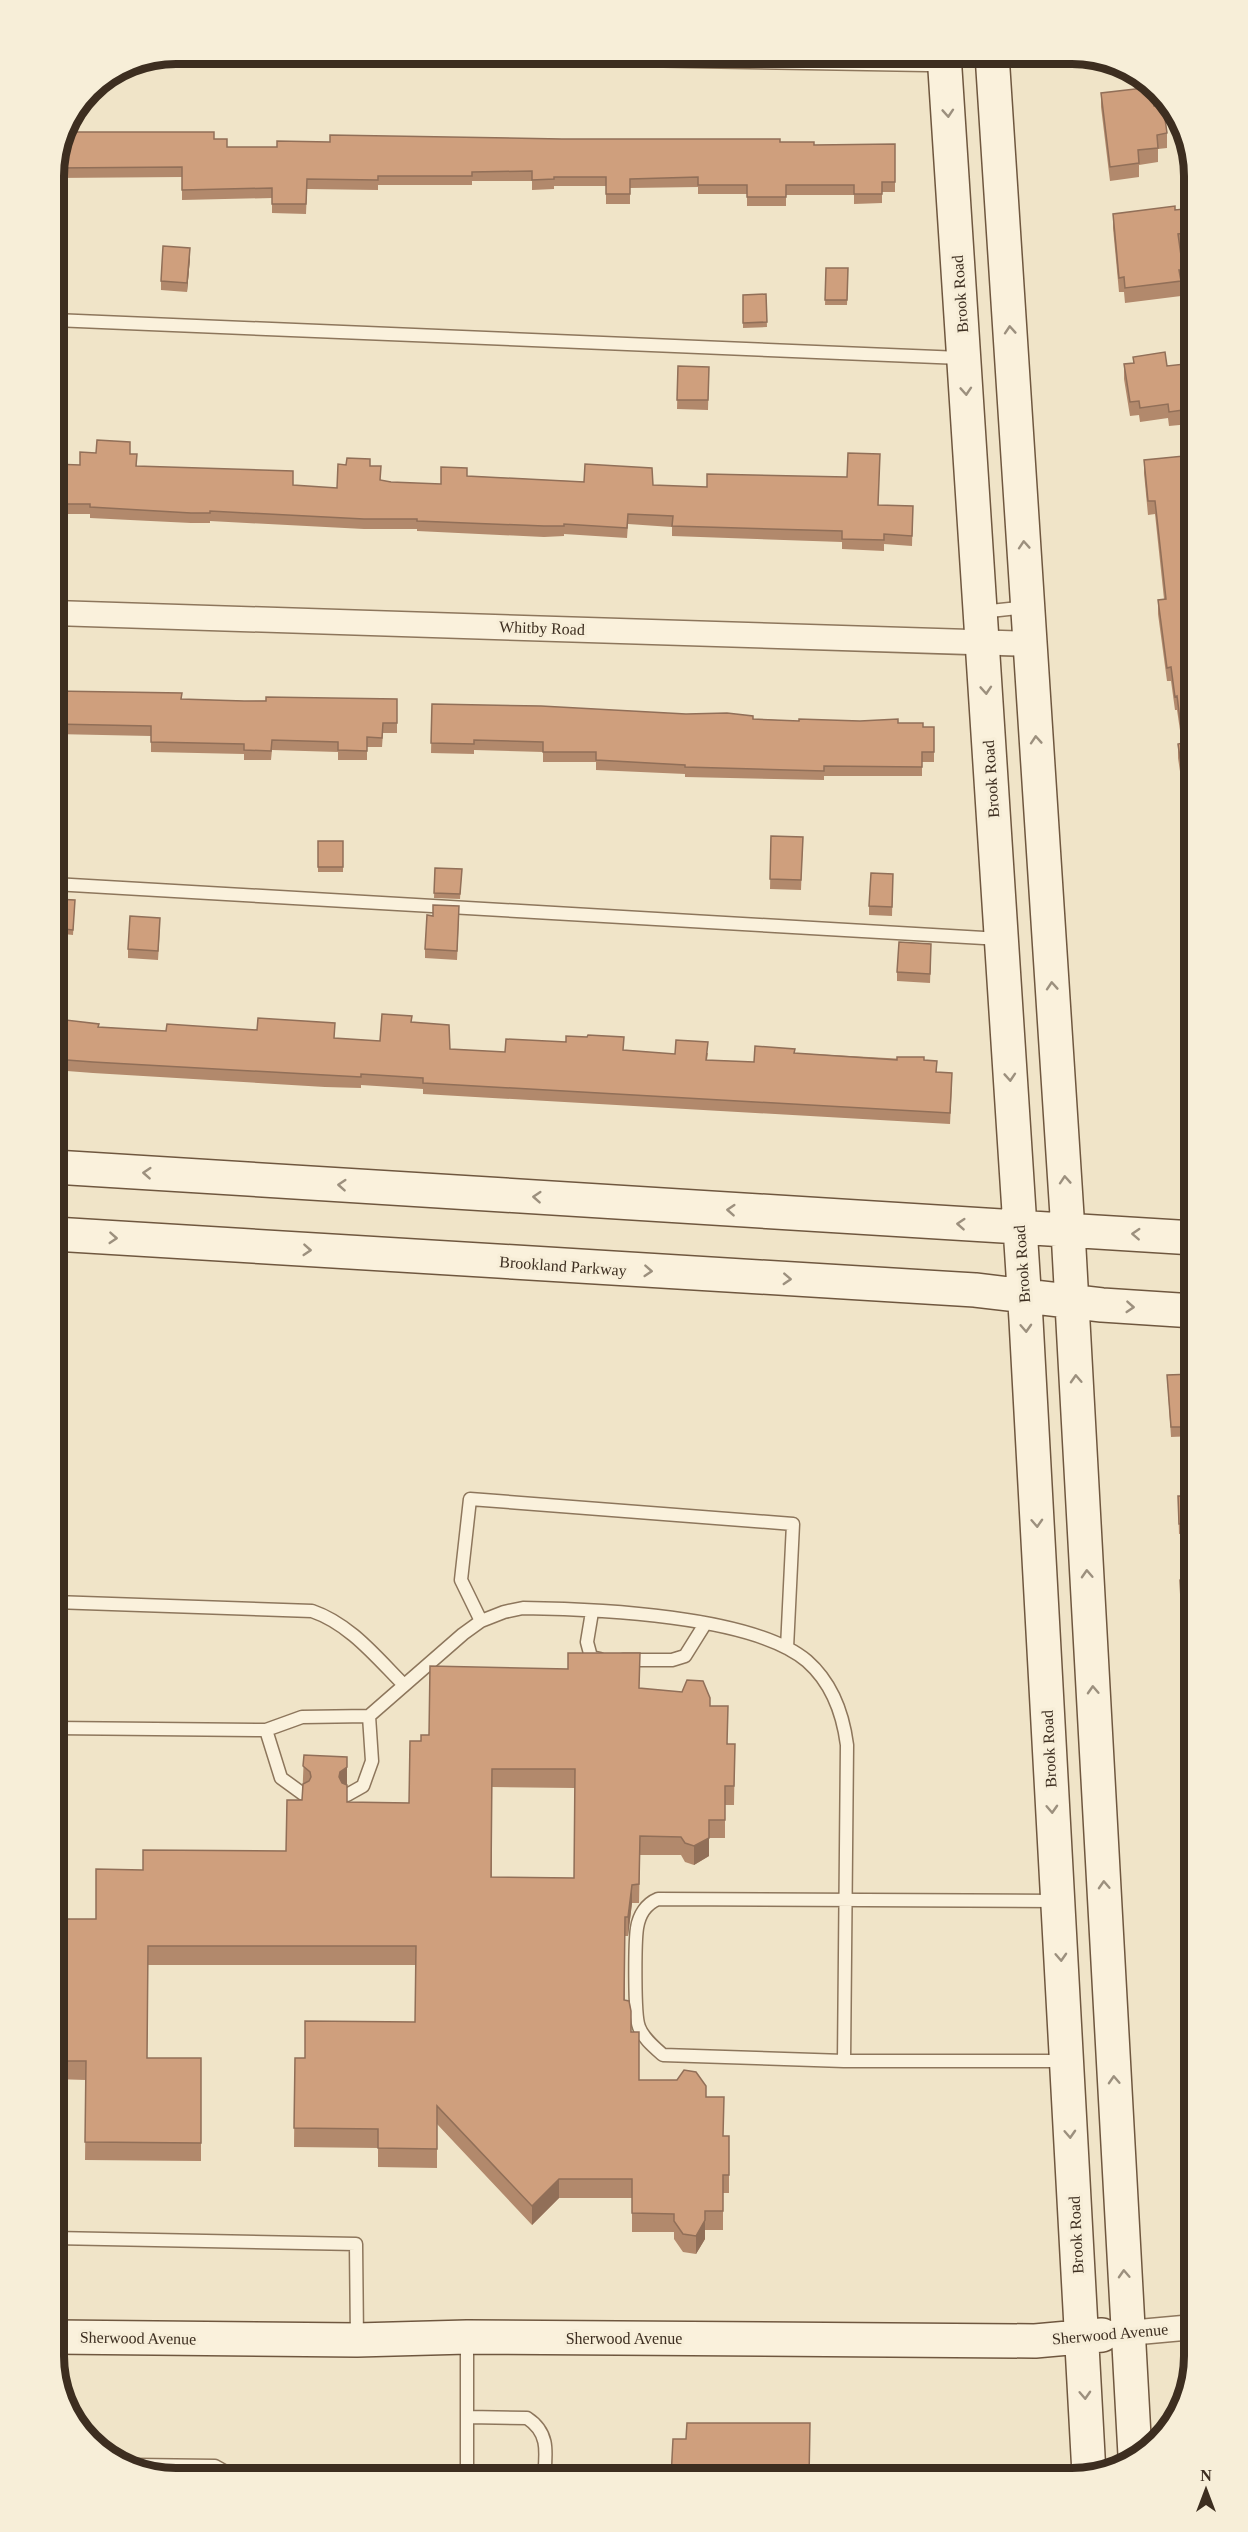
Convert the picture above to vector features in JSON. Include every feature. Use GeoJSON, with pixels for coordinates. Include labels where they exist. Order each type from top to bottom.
{"type":"FeatureCollection","features":[{"type":"Feature","properties":{"kind":"main road","name":"Brook Road"},"geometry":{"type":"LineString","coordinates":[[950,65],[964,358],[1020,1228],[1089,2466]]}},
{"type":"Feature","properties":{"kind":"main road"},"geometry":{"type":"LineString","coordinates":[[993,65],[1068,1231],[1135,2448]]}},
{"type":"Feature","properties":{"kind":"main road"},"geometry":{"type":"LineString","coordinates":[[65,1168],[1184,1237]]}},
{"type":"Feature","properties":{"kind":"main road","name":"Brookland Parkway"},"geometry":{"type":"LineString","coordinates":[[65,1235],[963,1290],[1072,1302],[1184,1310]]}},
{"type":"Feature","properties":{"kind":"main road","name":"Sherwood Avenue"},"geometry":{"type":"LineString","coordinates":[[64,2337],[1035,2341],[1128,2333]]}},
{"type":"Feature","properties":{"kind":"street","name":"Whitby Road"},"geometry":{"type":"LineString","coordinates":[[65,613],[981,627],[1030,644]]}},
{"type":"Feature","properties":{"kind":"street","name":"Sherwood Avenue"},"geometry":{"type":"LineString","coordinates":[[1128,2333],[1184,2328]]}},
{"type":"Feature","properties":{"kind":"lane"},"geometry":{"type":"LineString","coordinates":[[65,320],[964,358]]}},
{"type":"Feature","properties":{"kind":"lane"},"geometry":{"type":"LineString","coordinates":[[981,627],[1028,607]]}},
{"type":"Feature","properties":{"kind":"lane"},"geometry":{"type":"LineString","coordinates":[[65,885],[1002,939]]}},
{"type":"Feature","properties":{"kind":"lane"},"geometry":{"type":"LineString","coordinates":[[482,1621],[460,1580],[470,1499],[793,1524],[787,1648]]}},
{"type":"Feature","properties":{"kind":"lane"},"geometry":{"type":"LineString","coordinates":[[64,1602],[312,1611],[332,1618],[350,1632],[404,1685]]}},
{"type":"Feature","properties":{"kind":"lane"},"geometry":{"type":"LineString","coordinates":[[64,1728],[266,1730],[302,1717],[369,1716],[463,1634],[482,1621],[504,1612],[523,1608],[657,1616],[705,1624],[770,1640],[806,1661],[821,1676],[832,1692],[848,1745],[844,2061]]}},
{"type":"Feature","properties":{"kind":"lane"},"geometry":{"type":"LineString","coordinates":[[592,1612],[588,1650],[591,1657],[597,1659],[672,1660],[685,1656],[705,1624]]}},
{"type":"Feature","properties":{"kind":"lane"},"geometry":{"type":"LineString","coordinates":[[347,1795],[363,1786],[372,1761],[369,1716]]}},
{"type":"Feature","properties":{"kind":"lane"},"geometry":{"type":"LineString","coordinates":[[266,1730],[281,1778],[303,1794]]}},
{"type":"Feature","properties":{"kind":"lane"},"geometry":{"type":"LineString","coordinates":[[1057,1900],[658,1899],[648,1904],[637,1927],[636,2012],[638,2026],[647,2040],[663,2055],[844,2061],[1066,2061]]}},
{"type":"Feature","properties":{"kind":"lane"},"geometry":{"type":"LineString","coordinates":[[64,2238],[356,2244],[357,2340]]}},
{"type":"Feature","properties":{"kind":"lane"},"geometry":{"type":"LineString","coordinates":[[466,2467],[467,2337]]}},
{"type":"Feature","properties":{"kind":"lane"},"geometry":{"type":"LineString","coordinates":[[468,2417],[527,2418],[534,2422],[542,2431],[546,2443],[545,2467]]}},
{"type":"Feature","properties":{"kind":"lane"},"geometry":{"type":"LineString","coordinates":[[157,2465],[217,2467]]}},
{"type":"Feature","properties":{"kind":"building"},"geometry":{"type":"Polygon","coordinates":[[[1141,88],[1153,100],[1154,106],[1158,106],[1164,114],[1167,133],[1157,135],[1158,148],[1138,150],[1139,163],[1110,167],[1101,93],[1141,88]]]}},
{"type":"Feature","properties":{"kind":"building"},"geometry":{"type":"Polygon","coordinates":[[[74,132],[214,132],[214,139],[227,139],[227,147],[277,147],[277,141],[330,142],[330,135],[562,139],[780,139],[780,142],[814,142],[814,145],[895,144],[895,182],[882,182],[882,194],[854,194],[854,185],[786,185],[786,197],[747,197],[747,185],[698,185],[698,177],[630,179],[630,194],[606,194],[606,177],[554,177],[554,179],[532,180],[532,171],[472,172],[472,176],[378,176],[378,180],[307,179],[306,204],[272,204],[272,188],[182,190],[182,167],[65,168],[65,162],[74,132]]]}},
{"type":"Feature","properties":{"kind":"building"},"geometry":{"type":"Polygon","coordinates":[[[1175,206],[1175,210],[1184,209],[1184,233],[1178,234],[1183,270],[1179,270],[1181,281],[1125,288],[1124,277],[1119,278],[1113,214],[1175,206]]]}},
{"type":"Feature","properties":{"kind":"building"},"geometry":{"type":"Polygon","coordinates":[[[163,246],[190,248],[187,283],[161,281],[163,246]]]}},
{"type":"Feature","properties":{"kind":"building"},"geometry":{"type":"Polygon","coordinates":[[[826,268],[848,268],[847,300],[825,300],[826,268]]]}},
{"type":"Feature","properties":{"kind":"building"},"geometry":{"type":"Polygon","coordinates":[[[766,294],[767,322],[743,323],[743,295],[766,294]]]}},
{"type":"Feature","properties":{"kind":"building"},"geometry":{"type":"Polygon","coordinates":[[[1165,352],[1167,366],[1184,364],[1184,410],[1169,412],[1168,404],[1140,408],[1139,401],[1130,402],[1124,364],[1134,363],[1133,357],[1165,352]]]}},
{"type":"Feature","properties":{"kind":"building"},"geometry":{"type":"Polygon","coordinates":[[[678,366],[709,367],[708,400],[677,400],[678,366]]]}},
{"type":"Feature","properties":{"kind":"building"},"geometry":{"type":"Polygon","coordinates":[[[97,440],[130,442],[130,454],[137,454],[136,466],[293,471],[293,485],[337,488],[338,464],[346,465],[347,458],[370,459],[370,466],[381,466],[380,480],[391,482],[441,484],[441,467],[467,468],[467,476],[584,482],[585,464],[652,468],[653,485],[707,487],[707,474],[847,477],[848,453],[880,454],[878,505],[913,506],[912,536],[884,534],[884,540],[842,539],[842,531],[672,526],[673,516],[628,514],[627,528],[210,511],[210,513],[191,513],[65,504],[65,464],[80,465],[80,452],[96,453],[97,440]]]}},
{"type":"Feature","properties":{"kind":"building"},"geometry":{"type":"Polygon","coordinates":[[[1184,456],[1184,785],[1178,744],[1183,743],[1177,696],[1175,697],[1171,667],[1167,668],[1158,600],[1166,599],[1155,501],[1148,501],[1144,460],[1184,456]]]}},
{"type":"Feature","properties":{"kind":"building"},"geometry":{"type":"Polygon","coordinates":[[[65,691],[182,693],[181,699],[244,701],[266,701],[266,697],[397,699],[397,723],[383,723],[382,738],[367,737],[367,751],[338,750],[338,742],[272,740],[271,751],[244,750],[244,744],[151,742],[151,726],[65,724],[65,691]]]}},
{"type":"Feature","properties":{"kind":"building"},"geometry":{"type":"Polygon","coordinates":[[[432,704],[541,706],[686,714],[727,713],[753,716],[753,719],[799,721],[799,719],[860,721],[898,719],[898,723],[923,723],[923,727],[934,727],[934,752],[922,752],[922,767],[824,766],[824,771],[685,767],[685,765],[596,760],[596,752],[543,752],[543,742],[474,740],[474,744],[431,743],[432,704]]]}},
{"type":"Feature","properties":{"kind":"building"},"geometry":{"type":"Polygon","coordinates":[[[771,836],[803,837],[801,880],[770,879],[771,836]]]}},
{"type":"Feature","properties":{"kind":"building"},"geometry":{"type":"Polygon","coordinates":[[[318,841],[343,841],[343,867],[318,867],[318,841]]]}},
{"type":"Feature","properties":{"kind":"building"},"geometry":{"type":"Polygon","coordinates":[[[435,868],[462,869],[460,894],[434,893],[435,868]]]}},
{"type":"Feature","properties":{"kind":"building"},"geometry":{"type":"Polygon","coordinates":[[[871,873],[893,874],[892,907],[869,906],[871,873]]]}},
{"type":"Feature","properties":{"kind":"building"},"geometry":{"type":"Polygon","coordinates":[[[65,900],[75,900],[73,930],[65,929],[65,900]]]}},
{"type":"Feature","properties":{"kind":"building"},"geometry":{"type":"Polygon","coordinates":[[[433,905],[459,906],[457,951],[425,949],[427,915],[433,916],[433,905]]]}},
{"type":"Feature","properties":{"kind":"building"},"geometry":{"type":"Polygon","coordinates":[[[130,916],[160,918],[158,951],[128,949],[130,916]]]}},
{"type":"Feature","properties":{"kind":"building"},"geometry":{"type":"Polygon","coordinates":[[[899,942],[931,944],[930,974],[897,972],[899,942]]]}},
{"type":"Feature","properties":{"kind":"building"},"geometry":{"type":"Polygon","coordinates":[[[382,1014],[412,1016],[411,1022],[449,1025],[450,1049],[505,1052],[506,1039],[566,1042],[566,1036],[587,1037],[588,1035],[624,1037],[623,1050],[675,1054],[676,1040],[708,1042],[706,1060],[754,1062],[755,1046],[795,1049],[794,1053],[897,1060],[897,1057],[924,1057],[924,1060],[937,1061],[936,1072],[952,1073],[950,1113],[423,1083],[423,1078],[361,1074],[361,1077],[65,1060],[65,1022],[66,1020],[99,1024],[98,1027],[166,1031],[167,1024],[257,1030],[258,1018],[335,1023],[334,1038],[380,1041],[382,1014]]]}},
{"type":"Feature","properties":{"kind":"building"},"geometry":{"type":"Polygon","coordinates":[[[1184,1374],[1184,1427],[1171,1427],[1167,1375],[1184,1374]]]}},
{"type":"Feature","properties":{"kind":"building"},"geometry":{"type":"Polygon","coordinates":[[[1178,1496],[1184,1496],[1184,1524],[1179,1524],[1178,1496]]]}},
{"type":"Feature","properties":{"kind":"building"},"geometry":{"type":"Polygon","coordinates":[[[1182,1570],[1184,1570],[1184,1618],[1182,1618],[1180,1580],[1183,1579],[1182,1570]]]}},
{"type":"Feature","properties":{"kind":"building"},"geometry":{"type":"Polygon","coordinates":[[[568,1653],[640,1653],[639,1688],[682,1692],[687,1680],[703,1681],[710,1698],[710,1706],[728,1706],[727,1744],[735,1744],[734,1786],[725,1786],[725,1820],[709,1820],[709,1838],[694,1846],[685,1843],[681,1837],[640,1836],[639,1884],[632,1885],[628,1917],[625,1917],[624,2000],[629,2001],[631,2032],[639,2032],[639,2080],[677,2080],[684,2070],[696,2072],[706,2086],[706,2097],[724,2097],[723,2136],[729,2136],[729,2175],[723,2175],[723,2211],[705,2211],[705,2220],[696,2236],[683,2234],[674,2221],[674,2214],[632,2213],[632,2179],[559,2179],[532,2206],[437,2106],[437,2149],[378,2148],[378,2129],[294,2128],[295,2058],[305,2058],[305,2021],[415,2022],[416,1946],[148,1946],[147,2058],[201,2058],[201,2143],[85,2142],[86,2061],[64,2061],[64,1919],[96,1919],[96,1869],[143,1870],[143,1850],[286,1851],[287,1800],[302,1800],[303,1784],[311,1777],[310,1772],[303,1766],[304,1755],[347,1757],[347,1767],[340,1772],[339,1777],[342,1783],[347,1785],[347,1802],[409,1803],[410,1741],[421,1741],[421,1735],[429,1735],[430,1666],[568,1669],[568,1653]],[[492,1769],[491,1877],[574,1878],[575,1769],[492,1769]]]}},
{"type":"Feature","properties":{"kind":"building"},"geometry":{"type":"Polygon","coordinates":[[[687,2423],[810,2423],[809,2468],[672,2468],[673,2439],[686,2439],[687,2423]]]}}]}
